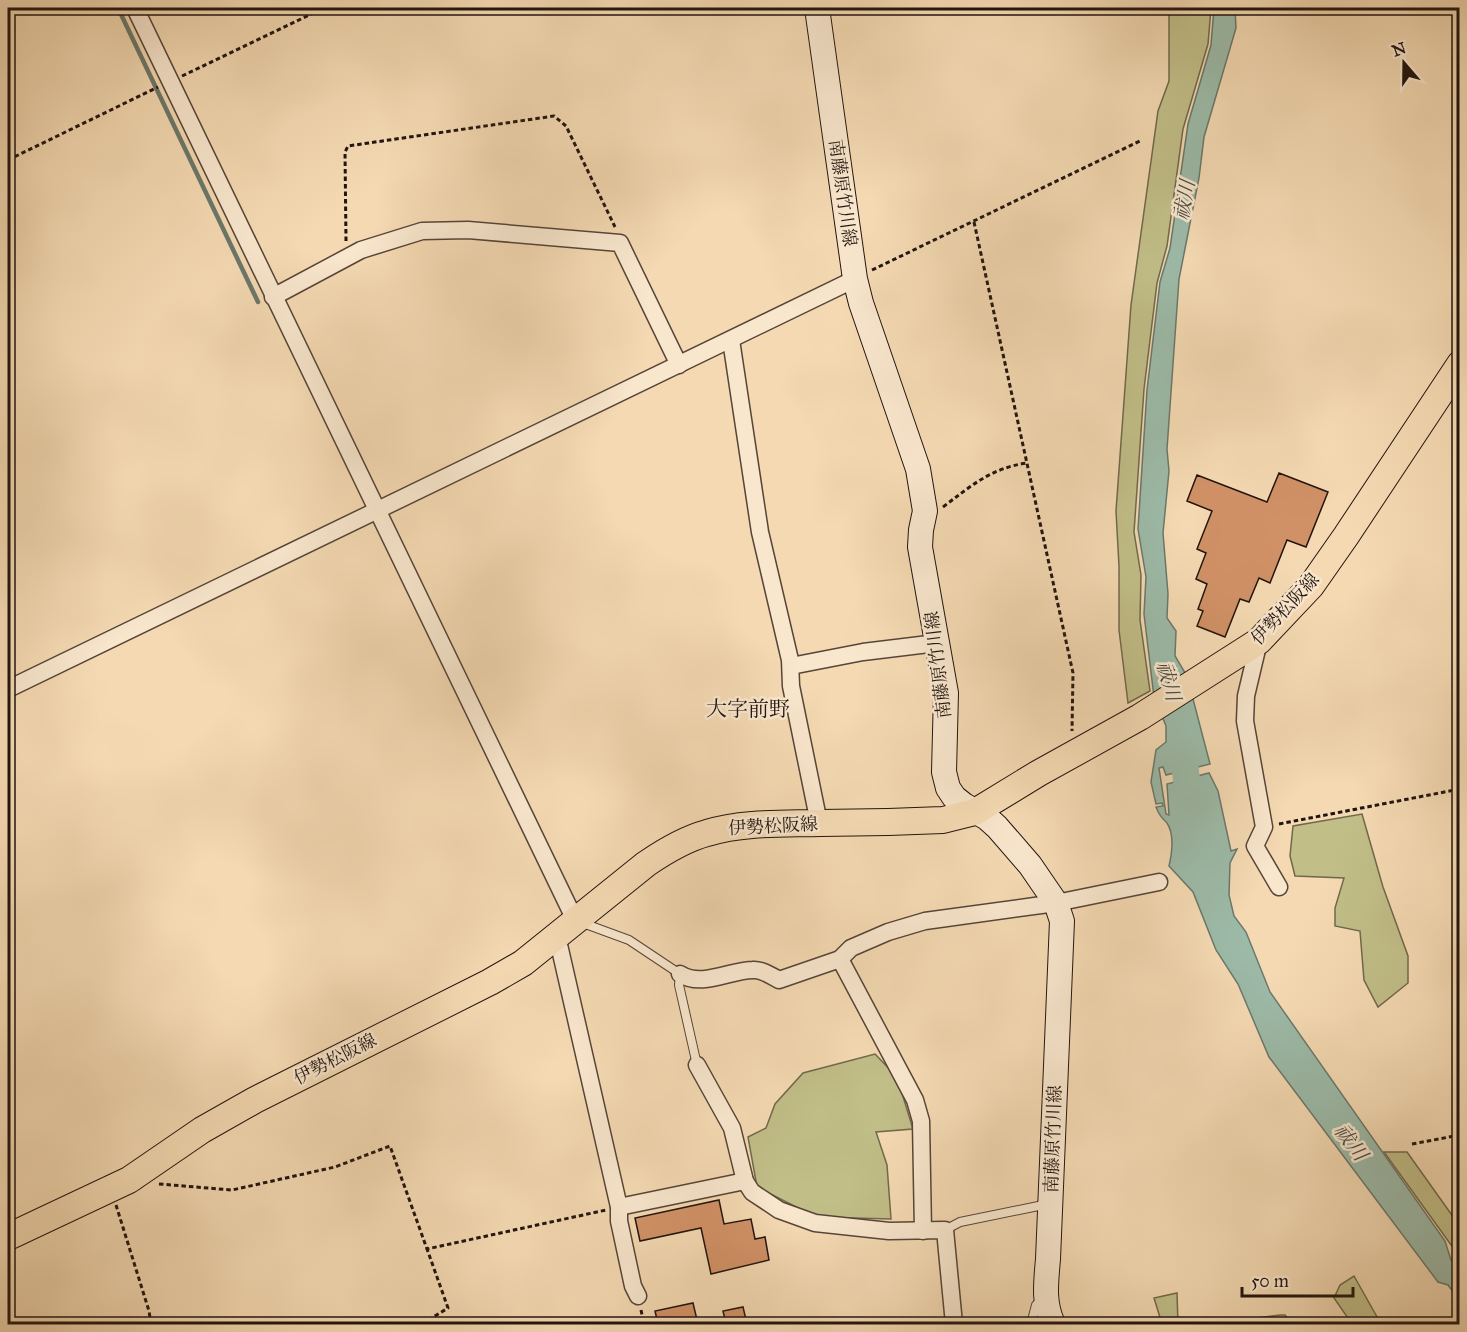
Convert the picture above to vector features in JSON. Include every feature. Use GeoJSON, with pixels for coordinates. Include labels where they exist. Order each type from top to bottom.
{"type":"FeatureCollection","features":[{"type":"Feature","properties":{"kind":"main road","name":"南藤原竹川線"},"geometry":{"type":"LineString","coordinates":[[817,8],[855,279],[861,303],[918,469],[924,496],[921,547],[946,693],[944,772],[948,788],[954,797],[997,826],[1030,866],[1056,903],[1062,921],[1045,1296],[1046,1308],[1053,1324]]}},
{"type":"Feature","properties":{"kind":"main road","name":"伊勢松阪線"},"geometry":{"type":"LineString","coordinates":[[8,1237],[111,1188],[144,1170],[202,1130],[255,1100],[523,963],[646,864],[694,837],[740,826],[944,820],[975,812],[1072,754],[1140,717],[1259,641],[1311,586],[1460,364]]}},
{"type":"Feature","properties":{"kind":"street"},"geometry":{"type":"LineString","coordinates":[[135,8],[377,511],[566,928],[619,1207],[619,1221],[633,1286],[638,1296]]}},
{"type":"Feature","properties":{"kind":"street"},"geometry":{"type":"LineString","coordinates":[[273,297],[361,250],[422,231],[468,230],[620,243],[679,365]]}},
{"type":"Feature","properties":{"kind":"street"},"geometry":{"type":"LineString","coordinates":[[8,689],[855,279]]}},
{"type":"Feature","properties":{"kind":"street"},"geometry":{"type":"LineString","coordinates":[[731,340],[760,532],[791,666],[791,686],[819,823]]}},
{"type":"Feature","properties":{"kind":"street"},"geometry":{"type":"LineString","coordinates":[[1259,641],[1246,696],[1245,721],[1264,827],[1255,846],[1278,887]]}},
{"type":"Feature","properties":{"kind":"street"},"geometry":{"type":"LineString","coordinates":[[791,666],[863,652],[937,642]]}},
{"type":"Feature","properties":{"kind":"street"},"geometry":{"type":"LineString","coordinates":[[680,974],[687,979],[698,980],[755,969],[779,980],[840,959],[851,948],[888,932],[925,921],[1056,903],[1159,882]]}},
{"type":"Feature","properties":{"kind":"street"},"geometry":{"type":"LineString","coordinates":[[840,959],[915,1100],[921,1121],[923,1231]]}},
{"type":"Feature","properties":{"kind":"street"},"geometry":{"type":"LineString","coordinates":[[697,1065],[732,1128],[745,1181],[752,1192],[779,1210],[815,1223],[889,1231],[945,1230],[954,1324]]}},
{"type":"Feature","properties":{"kind":"street"},"geometry":{"type":"LineString","coordinates":[[619,1207],[745,1181]]}},
{"type":"Feature","properties":{"kind":"lane"},"geometry":{"type":"LineString","coordinates":[[566,928],[628,940],[680,974],[679,985],[697,1065]]}},
{"type":"Feature","properties":{"kind":"lane"},"geometry":{"type":"LineString","coordinates":[[945,1230],[960,1222],[1051,1203]]}},
{"type":"Feature","properties":{"kind":"lane"},"geometry":{"type":"LineString","coordinates":[[1031,1324],[1036,1305],[1045,1296]]}},
{"type":"Feature","properties":{"kind":"path"},"geometry":{"type":"LineString","coordinates":[[170,81],[324,8]]}},
{"type":"Feature","properties":{"kind":"path"},"geometry":{"type":"LineString","coordinates":[[8,160],[150,91]]}},
{"type":"Feature","properties":{"kind":"path"},"geometry":{"type":"LineString","coordinates":[[348,257],[345,152],[348,146],[554,116],[566,126],[618,233],[620,243]]}},
{"type":"Feature","properties":{"kind":"path"},"geometry":{"type":"LineString","coordinates":[[855,279],[1142,140]]}},
{"type":"Feature","properties":{"kind":"path"},"geometry":{"type":"LineString","coordinates":[[974,222],[1073,673],[1072,754]]}},
{"type":"Feature","properties":{"kind":"path"},"geometry":{"type":"LineString","coordinates":[[924,515],[931,516],[976,483],[1007,466],[1027,463]]}},
{"type":"Feature","properties":{"kind":"path"},"geometry":{"type":"LineString","coordinates":[[1264,827],[1460,789]]}},
{"type":"Feature","properties":{"kind":"path"},"geometry":{"type":"LineString","coordinates":[[1412,1144],[1460,1135]]}},
{"type":"Feature","properties":{"kind":"path"},"geometry":{"type":"LineString","coordinates":[[150,1183],[232,1190],[335,1167],[390,1146],[448,1308],[422,1324]]}},
{"type":"Feature","properties":{"kind":"path"},"geometry":{"type":"LineString","coordinates":[[111,1188],[151,1324]]}},
{"type":"Feature","properties":{"kind":"path"},"geometry":{"type":"LineString","coordinates":[[427,1250],[619,1207]]}},
{"type":"Feature","properties":{"kind":"shaded area"},"geometry":{"type":"Polygon","coordinates":[[[1169,8],[1211,8],[1208,44],[1183,129],[1167,246],[1157,283],[1144,389],[1134,532],[1141,575],[1140,620],[1150,691],[1128,703],[1119,630],[1116,511],[1131,305],[1158,111],[1169,81],[1169,8]]]}},
{"type":"Feature","properties":{"kind":"shaded area"},"geometry":{"type":"Polygon","coordinates":[[[1362,814],[1383,887],[1408,956],[1408,983],[1378,1007],[1364,980],[1360,931],[1335,926],[1335,908],[1344,878],[1295,876],[1290,856],[1293,826],[1362,814]]]}},
{"type":"Feature","properties":{"kind":"shaded area"},"geometry":{"type":"Polygon","coordinates":[[[875,1054],[897,1077],[913,1129],[876,1132],[887,1165],[891,1219],[816,1217],[757,1187],[748,1137],[766,1128],[775,1104],[803,1073],[875,1054]]]}},
{"type":"Feature","properties":{"kind":"shaded area"},"geometry":{"type":"Polygon","coordinates":[[[1384,1152],[1407,1152],[1459,1225],[1459,1256],[1384,1152]]]}},
{"type":"Feature","properties":{"kind":"shaded area"},"geometry":{"type":"Polygon","coordinates":[[[1354,1276],[1381,1324],[1352,1324],[1334,1298],[1340,1285],[1354,1276]]]}},
{"type":"Feature","properties":{"kind":"shaded area"},"geometry":{"type":"Polygon","coordinates":[[[1177,1293],[1178,1324],[1162,1324],[1154,1298],[1177,1293]]]}},
{"type":"Feature","properties":{"kind":"shaded area"},"geometry":{"type":"Polygon","coordinates":[[[1280,1315],[1285,1315],[1292,1324],[1209,1324],[1280,1315]]]}},
{"type":"Feature","properties":{"kind":"water"},"geometry":{"type":"Polygon","coordinates":[[[1214,8],[1235,8],[1236,28],[1204,137],[1199,178],[1179,279],[1167,449],[1169,471],[1163,533],[1168,594],[1167,618],[1176,631],[1175,656],[1187,676],[1210,764],[1166,775],[1163,767],[1159,768],[1166,814],[1169,815],[1167,784],[1209,773],[1218,791],[1231,851],[1237,849],[1230,863],[1229,895],[1234,916],[1246,932],[1270,992],[1445,1241],[1451,1260],[1459,1265],[1459,1300],[1448,1285],[1438,1282],[1269,1057],[1238,984],[1216,950],[1193,892],[1169,866],[1172,850],[1170,828],[1156,807],[1163,806],[1162,803],[1156,804],[1151,782],[1156,750],[1166,742],[1166,726],[1154,697],[1144,614],[1146,577],[1138,529],[1147,390],[1160,282],[1170,248],[1188,124],[1211,45],[1214,8]]]}},
{"type":"Feature","properties":{"kind":"building"},"geometry":{"type":"Polygon","coordinates":[[[1279,473],[1328,492],[1306,547],[1287,540],[1270,583],[1259,578],[1249,602],[1240,599],[1225,637],[1197,626],[1203,611],[1198,609],[1207,584],[1196,579],[1206,553],[1197,549],[1212,511],[1187,501],[1197,475],[1267,502],[1279,473]]]}},
{"type":"Feature","properties":{"kind":"building"},"geometry":{"type":"Polygon","coordinates":[[[719,1200],[724,1224],[751,1219],[755,1239],[765,1237],[769,1260],[711,1274],[701,1228],[640,1241],[635,1218],[719,1200]]]}},
{"type":"Feature","properties":{"kind":"building"},"geometry":{"type":"Polygon","coordinates":[[[693,1303],[698,1324],[658,1324],[655,1311],[693,1303]]]}},
{"type":"Feature","properties":{"kind":"building"},"geometry":{"type":"Polygon","coordinates":[[[743,1307],[747,1324],[726,1324],[723,1311],[743,1307]]]}},
{"type":"Feature","properties":{"kind":"waterway"},"geometry":{"type":"LineString","coordinates":[[118,8],[258,302]]}},
{"type":"Feature","properties":{"kind":"waterway","name":"祓川"},"geometry":{"type":"LineString","coordinates":[[1181,735],[1191,816]]}},
{"type":"Feature","properties":{"kind":"district","name":"大字前野"},"geometry":{"type":"Point","coordinates":[748,709]}}]}
